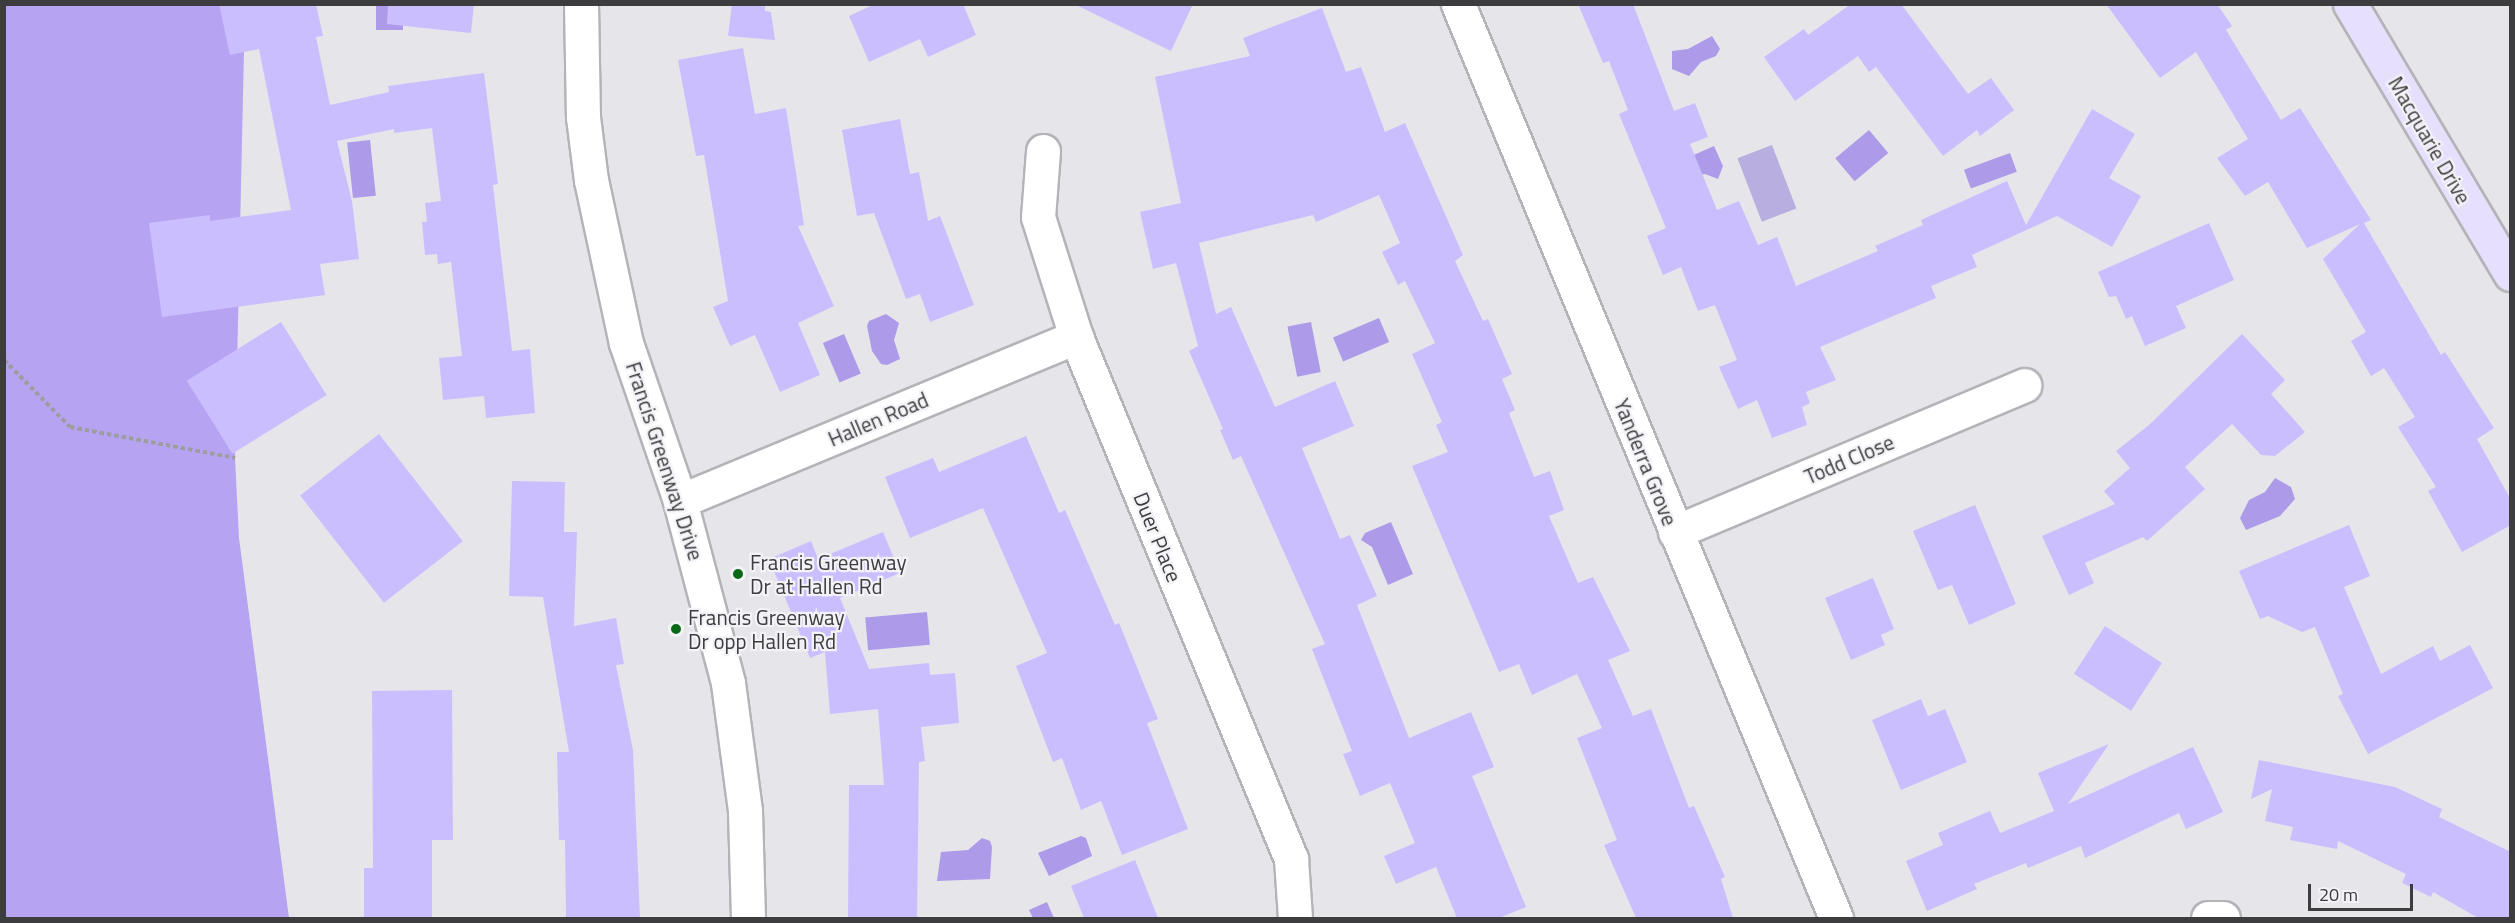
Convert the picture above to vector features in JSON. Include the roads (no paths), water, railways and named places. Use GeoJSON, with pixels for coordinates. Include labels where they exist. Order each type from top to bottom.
{"type":"FeatureCollection","features":[{"type":"Feature","properties":{"kind":"main road","name":"Macquarie Drive"},"geometry":{"type":"LineString","coordinates":[[2350,4],[2511,274]]}},
{"type":"Feature","properties":{"kind":"street","name":"Francis Greenway Drive"},"geometry":{"type":"LineString","coordinates":[[581,4],[583,107],[591,180],[626,343],[680,501],[728,683],[745,811],[748,918]]}},
{"type":"Feature","properties":{"kind":"street","name":"Yanderra Grove"},"geometry":{"type":"LineString","coordinates":[[1458,4],[1836,918]]}},
{"type":"Feature","properties":{"kind":"street","name":"Duer Place"},"geometry":{"type":"LineString","coordinates":[[1043,151],[1038,217],[1076,337],[1291,859],[1295,918]]}},
{"type":"Feature","properties":{"kind":"street","name":"Hallen Road"},"geometry":{"type":"LineString","coordinates":[[680,501],[1076,337]]}},
{"type":"Feature","properties":{"kind":"street","name":"Todd Close"},"geometry":{"type":"LineString","coordinates":[[1675,532],[2024,385]]}},
{"type":"Feature","properties":{"kind":"street"},"geometry":{"type":"LineString","coordinates":[[2208,918],[2223,918]]}},
{"type":"Feature","properties":{"kind":"place","name":"Francis Greenway Dr at Hallen Rd"},"geometry":{"type":"Point","coordinates":[738,574]}},
{"type":"Feature","properties":{"kind":"place","name":"Francis Greenway Dr opp Hallen Rd"},"geometry":{"type":"Point","coordinates":[676,629]}}]}
